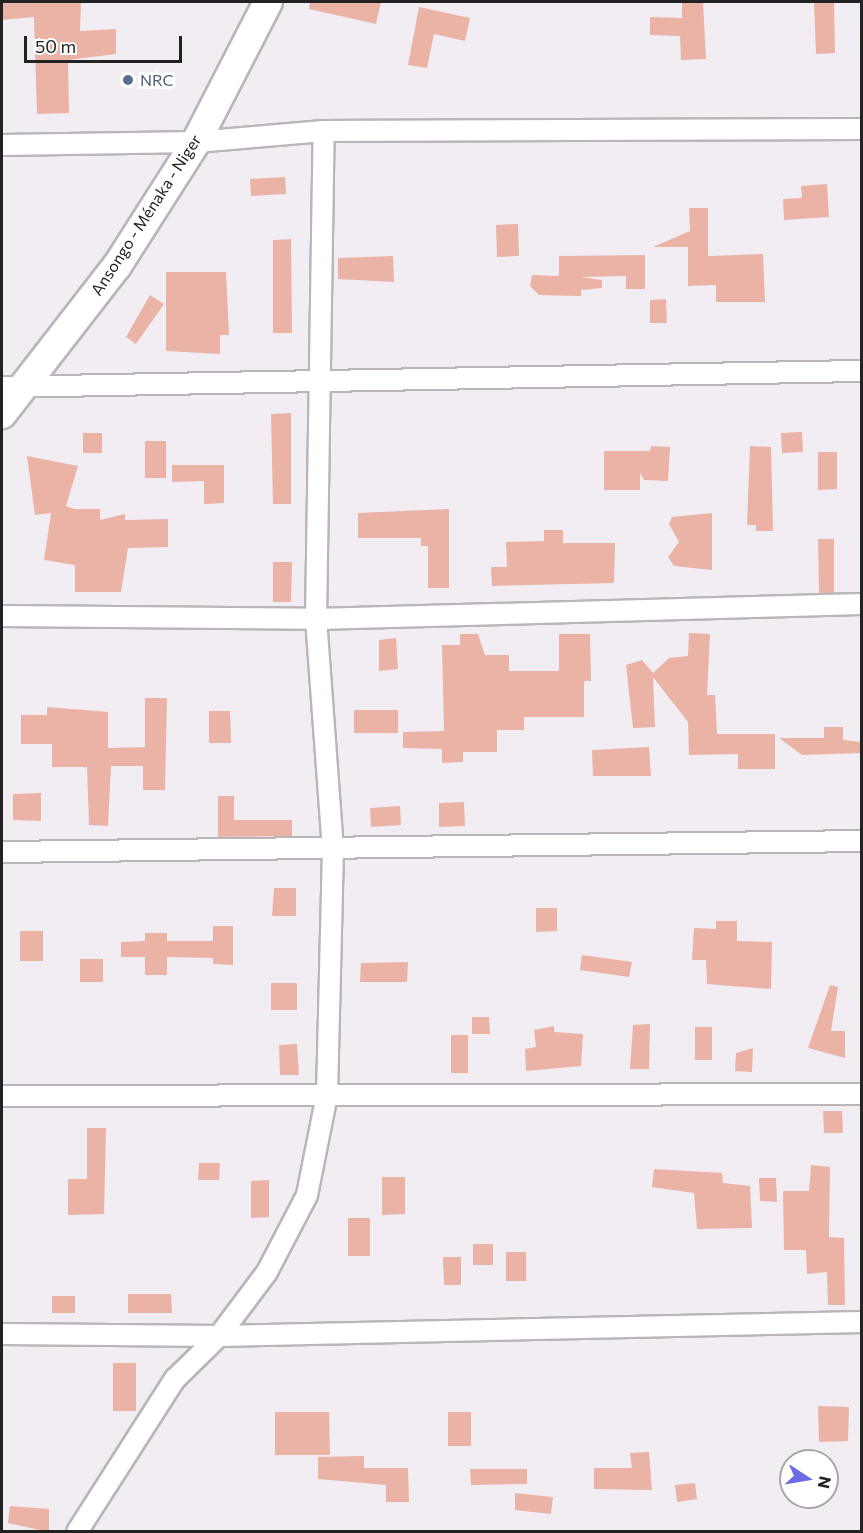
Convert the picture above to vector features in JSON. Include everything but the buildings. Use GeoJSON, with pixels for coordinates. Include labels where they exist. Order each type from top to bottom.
{"type":"FeatureCollection","features":[{"type":"Feature","properties":{"kind":"main road","name":"Ansongo - Ménaka - Niger"},"geometry":{"type":"LineString","coordinates":[[2,414],[13,387],[117,266],[196,142],[268,2]]}},
{"type":"Feature","properties":{"kind":"street"},"geometry":{"type":"LineString","coordinates":[[2,145],[196,142],[324,132],[861,129]]}},
{"type":"Feature","properties":{"kind":"street"},"geometry":{"type":"LineString","coordinates":[[77,1532],[175,1379],[219,1336],[267,1272],[307,1195],[327,1095],[333,850],[315,619],[324,132]]}},
{"type":"Feature","properties":{"kind":"street"},"geometry":{"type":"LineString","coordinates":[[13,387],[321,383],[861,371]]}},
{"type":"Feature","properties":{"kind":"street"},"geometry":{"type":"LineString","coordinates":[[2,616],[315,619],[861,604]]}},
{"type":"Feature","properties":{"kind":"street"},"geometry":{"type":"LineString","coordinates":[[2,852],[333,850],[861,841]]}},
{"type":"Feature","properties":{"kind":"street"},"geometry":{"type":"LineString","coordinates":[[2,1096],[861,1094]]}},
{"type":"Feature","properties":{"kind":"street"},"geometry":{"type":"LineString","coordinates":[[2,1334],[219,1336],[861,1322]]}},
{"type":"Feature","properties":{"kind":"place","name":"NRC"},"geometry":{"type":"Point","coordinates":[128,80]}}]}
